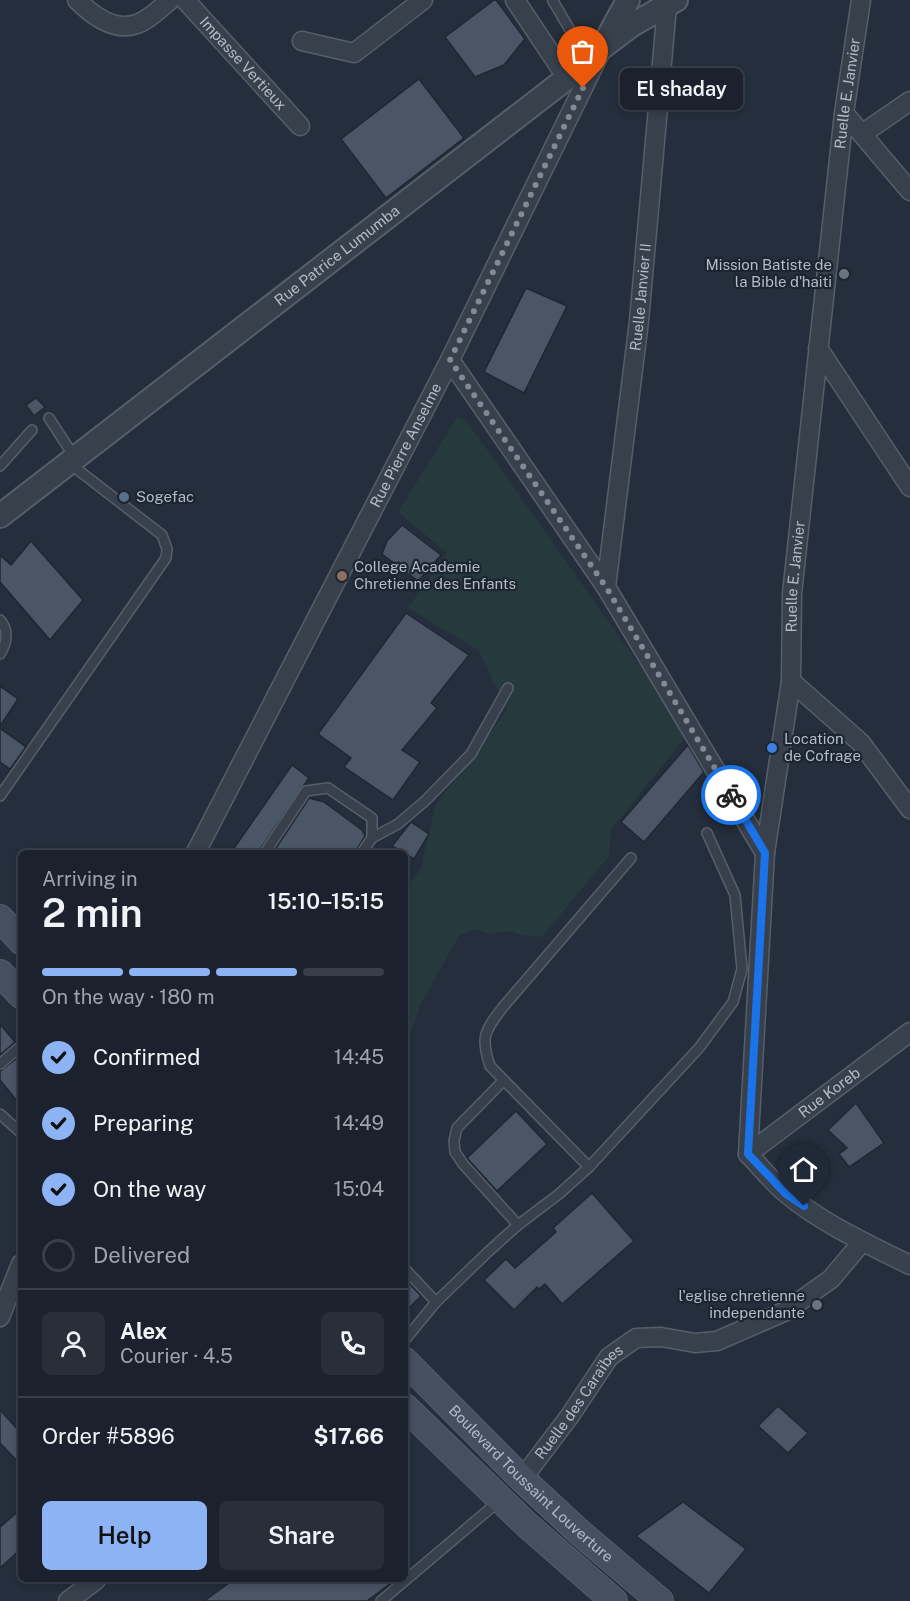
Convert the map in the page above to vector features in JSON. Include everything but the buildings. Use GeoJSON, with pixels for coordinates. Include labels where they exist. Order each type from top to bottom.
{"type":"FeatureCollection","features":[{"type":"Feature","properties":{"kind":"main road"},"geometry":{"type":"LineString","coordinates":[[0,918],[18,938]]}},
{"type":"Feature","properties":{"kind":"main road"},"geometry":{"type":"LineString","coordinates":[[0,973],[18,992]]}},
{"type":"Feature","properties":{"kind":"main road","name":"Boulevard Toussaint Louverture"},"geometry":{"type":"LineString","coordinates":[[408,1364],[522,1479],[578,1531],[660,1601]]}},
{"type":"Feature","properties":{"kind":"main road","name":"Boulevard Toussaint Louverture"},"geometry":{"type":"LineString","coordinates":[[408,1410],[501,1499],[614,1601]]}},
{"type":"Feature","properties":{"kind":"street"},"geometry":{"type":"LineString","coordinates":[[77,0],[93,16],[114,25],[126,26],[147,20],[170,0]]}},
{"type":"Feature","properties":{"kind":"street","name":"Impasse Vertieux"},"geometry":{"type":"LineString","coordinates":[[185,0],[300,126]]}},
{"type":"Feature","properties":{"kind":"street"},"geometry":{"type":"LineString","coordinates":[[302,41],[354,53],[423,0]]}},
{"type":"Feature","properties":{"kind":"street"},"geometry":{"type":"LineString","coordinates":[[515,0],[567,78]]}},
{"type":"Feature","properties":{"kind":"street","name":"Rue Pierre Anselme"},"geometry":{"type":"LineString","coordinates":[[197,850],[450,360],[595,53],[628,0]]}},
{"type":"Feature","properties":{"kind":"street","name":"Ruelle E. Janvier"},"geometry":{"type":"LineString","coordinates":[[748,1154],[765,853],[791,681],[792,594],[844,113],[861,0]]}},
{"type":"Feature","properties":{"kind":"street","name":"Rue Patrice Lumumba"},"geometry":{"type":"LineString","coordinates":[[0,516],[567,78],[595,53],[632,25],[672,3]]}},
{"type":"Feature","properties":{"kind":"street","name":"Ruelle Janvier II"},"geometry":{"type":"LineString","coordinates":[[606,587],[639,321],[672,3]]}},
{"type":"Feature","properties":{"kind":"street"},"geometry":{"type":"LineString","coordinates":[[862,134],[910,101]]}},
{"type":"Feature","properties":{"kind":"street"},"geometry":{"type":"LineString","coordinates":[[844,113],[910,191]]}},
{"type":"Feature","properties":{"kind":"street"},"geometry":{"type":"LineString","coordinates":[[818,348],[910,487]]}},
{"type":"Feature","properties":{"kind":"street"},"geometry":{"type":"LineString","coordinates":[[450,360],[606,587],[765,853]]}},
{"type":"Feature","properties":{"kind":"street"},"geometry":{"type":"LineString","coordinates":[[791,681],[861,744],[910,809]]}},
{"type":"Feature","properties":{"kind":"street","name":"Rue Koreb"},"geometry":{"type":"LineString","coordinates":[[748,1154],[910,1032]]}},
{"type":"Feature","properties":{"kind":"street"},"geometry":{"type":"LineString","coordinates":[[748,1154],[786,1194],[862,1242],[910,1265]]}},
{"type":"Feature","properties":{"kind":"street","name":"Ruelle des Caraïbes"},"geometry":{"type":"LineString","coordinates":[[522,1479],[569,1417],[609,1357],[636,1338],[661,1337],[695,1343],[717,1341],[786,1311],[831,1279],[862,1242]]}},
{"type":"Feature","properties":{"kind":"street"},"geometry":{"type":"LineString","coordinates":[[0,1317],[18,1272]]}},
{"type":"Feature","properties":{"kind":"street"},"geometry":{"type":"LineString","coordinates":[[68,1601],[93,1582]]}},
{"type":"Feature","properties":{"kind":"lane"},"geometry":{"type":"LineString","coordinates":[[554,0],[595,53]]}},
{"type":"Feature","properties":{"kind":"lane"},"geometry":{"type":"LineString","coordinates":[[0,796],[166,558],[167,549],[162,535],[72,460],[49,418]]}},
{"type":"Feature","properties":{"kind":"lane"},"geometry":{"type":"LineString","coordinates":[[0,466],[33,430]]}},
{"type":"Feature","properties":{"kind":"lane"},"geometry":{"type":"LineString","coordinates":[[0,620],[4,624],[7,639],[0,654]]}},
{"type":"Feature","properties":{"kind":"lane"},"geometry":{"type":"LineString","coordinates":[[364,850],[372,838],[398,824],[425,801],[471,754],[508,688]]}},
{"type":"Feature","properties":{"kind":"lane"},"geometry":{"type":"LineString","coordinates":[[267,850],[306,790],[328,788],[372,818],[372,838]]}},
{"type":"Feature","properties":{"kind":"lane"},"geometry":{"type":"LineString","coordinates":[[408,1336],[436,1302],[489,1251],[518,1225],[560,1194],[589,1167],[699,1048],[733,1002],[742,969],[735,895],[707,833]]}},
{"type":"Feature","properties":{"kind":"lane"},"geometry":{"type":"LineString","coordinates":[[589,1167],[490,1066],[483,1046],[487,1028],[503,1007],[631,858]]}},
{"type":"Feature","properties":{"kind":"lane"},"geometry":{"type":"LineString","coordinates":[[0,1064],[18,1049]]}},
{"type":"Feature","properties":{"kind":"lane"},"geometry":{"type":"LineString","coordinates":[[504,1080],[457,1128],[455,1152],[518,1225]]}},
{"type":"Feature","properties":{"kind":"lane"},"geometry":{"type":"LineString","coordinates":[[0,1114],[18,1130]]}},
{"type":"Feature","properties":{"kind":"lane"},"geometry":{"type":"LineString","coordinates":[[408,1272],[436,1302]]}},
{"type":"Feature","properties":{"kind":"lane"},"geometry":{"type":"LineString","coordinates":[[408,1578],[501,1499]]}},
{"type":"Feature","properties":{"kind":"lane"},"geometry":{"type":"LineString","coordinates":[[381,1601],[403,1582]]}},
{"type":"Feature","properties":{"kind":"green space"},"geometry":{"type":"Polygon","coordinates":[[[457,417],[465,420],[688,734],[611,830],[609,856],[542,937],[509,931],[491,934],[475,929],[459,936],[420,1005],[408,1041],[408,884],[421,869],[435,806],[507,710],[478,650],[408,608],[447,553],[398,512],[457,417]]]}},
{"type":"Feature","properties":{"kind":"way so far"},"geometry":{"type":"LineString","coordinates":[[583,88],[450,360],[606,587],[731,795]]}},
{"type":"Feature","properties":{"kind":"place","name":"El shaday"},"geometry":{"type":"Point","coordinates":[583,88]}},
{"type":"Feature","properties":{"kind":"place","name":"Mission Batiste de la Bible d'haiti"},"geometry":{"type":"Point","coordinates":[844,274]}},
{"type":"Feature","properties":{"kind":"place","name":"Sogefac"},"geometry":{"type":"Point","coordinates":[124,497]}},
{"type":"Feature","properties":{"kind":"place","name":"College Academie Chretienne des Enfants"},"geometry":{"type":"Point","coordinates":[342,576]}},
{"type":"Feature","properties":{"kind":"place","name":"Location de Cofrage"},"geometry":{"type":"Point","coordinates":[772,748]}},
{"type":"Feature","properties":{"kind":"place","name":"l'eglise chretienne independante"},"geometry":{"type":"Point","coordinates":[817,1305]}},
{"type":"Feature","properties":{"kind":"route"},"geometry":{"type":"LineString","coordinates":[[731,795],[765,853],[748,1154],[786,1194],[804,1206]]}}]}
